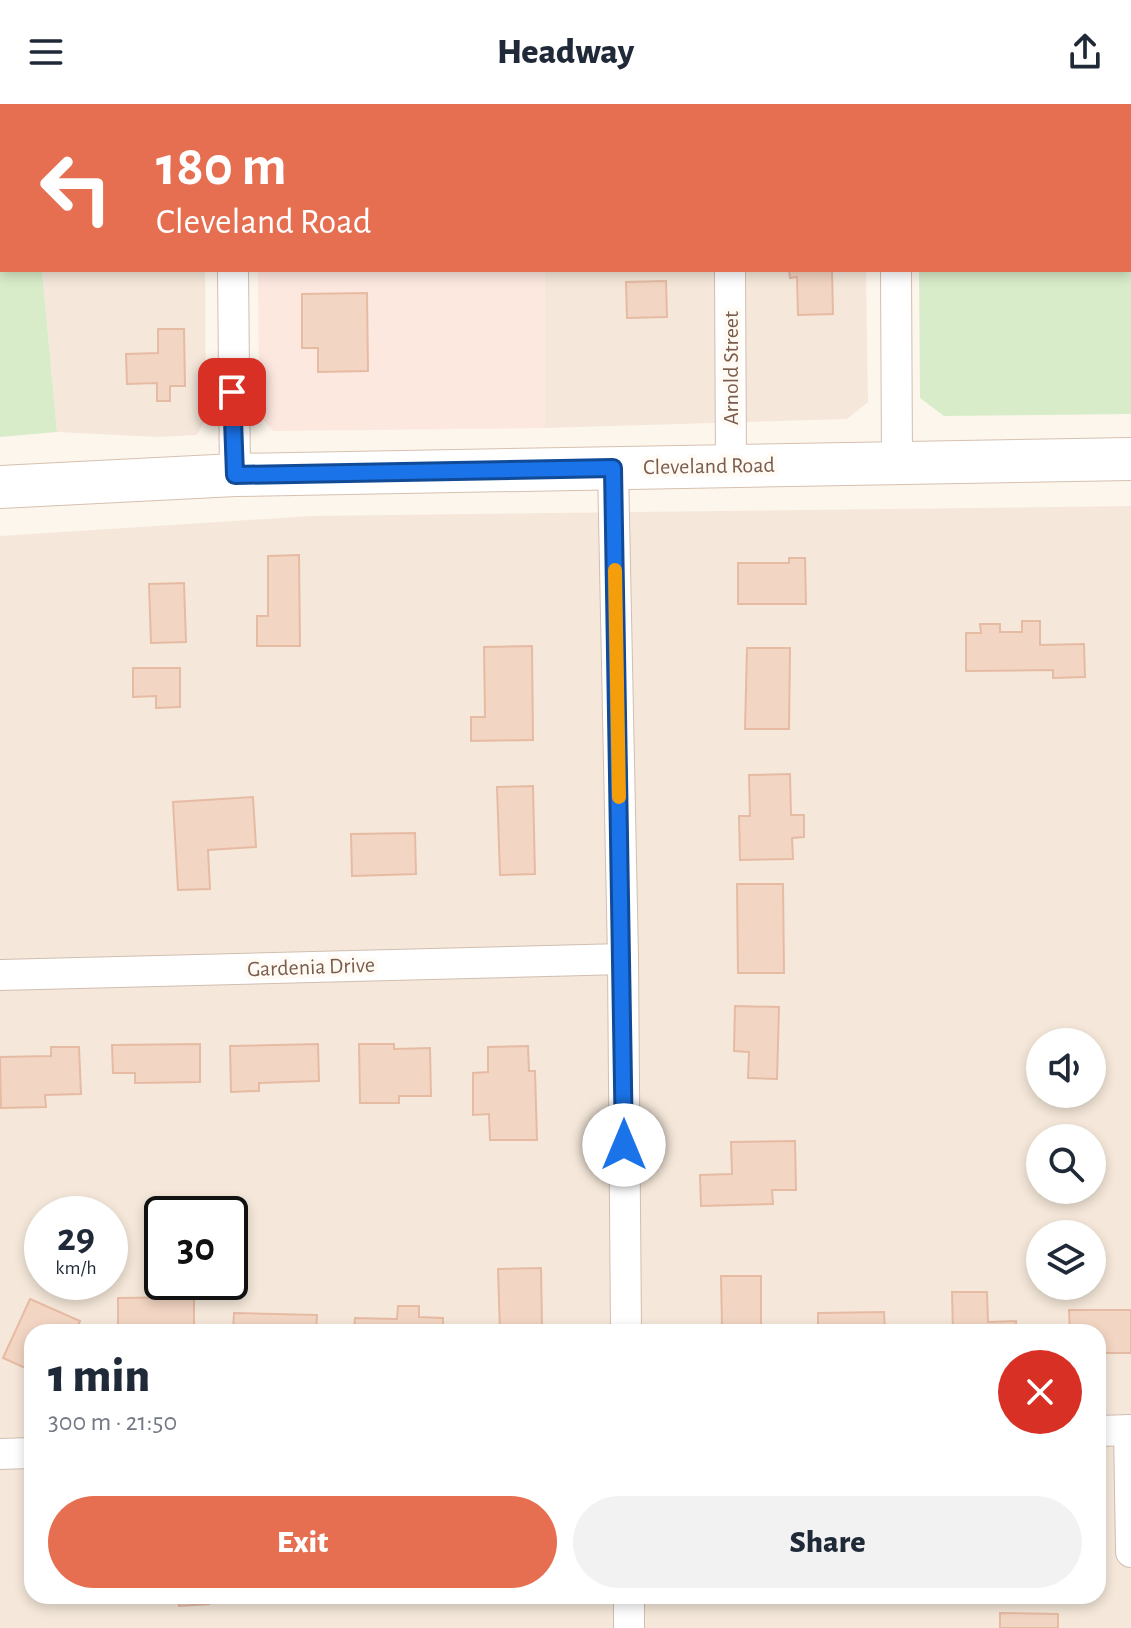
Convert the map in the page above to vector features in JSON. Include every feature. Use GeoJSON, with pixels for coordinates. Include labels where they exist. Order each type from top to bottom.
{"type":"FeatureCollection","features":[{"type":"Feature","properties":{"kind":"main road","name":"Cleveland Road"},"geometry":{"type":"LineString","coordinates":[[0,487],[235,475],[1131,459]]}},
{"type":"Feature","properties":{"kind":"street"},"geometry":{"type":"LineString","coordinates":[[233,272],[235,475]]}},
{"type":"Feature","properties":{"kind":"street","name":"Arnold Street"},"geometry":{"type":"LineString","coordinates":[[730,272],[731,465]]}},
{"type":"Feature","properties":{"kind":"street"},"geometry":{"type":"LineString","coordinates":[[896,272],[897,462]]}},
{"type":"Feature","properties":{"kind":"street"},"geometry":{"type":"LineString","coordinates":[[613,468],[623,959],[626,1324]]}},
{"type":"Feature","properties":{"kind":"street","name":"Gardenia Drive"},"geometry":{"type":"LineString","coordinates":[[0,975],[623,959]]}},
{"type":"Feature","properties":{"kind":"street"},"geometry":{"type":"LineString","coordinates":[[1106,1431],[1130,1430],[1131,1552]]}},
{"type":"Feature","properties":{"kind":"street"},"geometry":{"type":"LineString","coordinates":[[0,1454],[24,1453]]}},
{"type":"Feature","properties":{"kind":"street"},"geometry":{"type":"LineString","coordinates":[[629,1604],[629,1628]]}},
{"type":"Feature","properties":{"kind":"shaded area"},"geometry":{"type":"Polygon","coordinates":[[[42,272],[205,272],[206,418],[197,435],[158,437],[57,432],[42,272]]]}},
{"type":"Feature","properties":{"kind":"shaded area"},"geometry":{"type":"Polygon","coordinates":[[[258,272],[545,272],[545,428],[273,431],[259,414],[258,272]]]}},
{"type":"Feature","properties":{"kind":"shaded area"},"geometry":{"type":"Polygon","coordinates":[[[545,272],[866,272],[868,402],[847,419],[545,428],[545,272]]]}},
{"type":"Feature","properties":{"kind":"shaded area"},"geometry":{"type":"Polygon","coordinates":[[[1131,506],[1131,1628],[0,1628],[0,536],[311,516],[1131,506]]]}},
{"type":"Feature","properties":{"kind":"green space"},"geometry":{"type":"Polygon","coordinates":[[[0,272],[42,272],[57,432],[0,437],[0,272]]]}},
{"type":"Feature","properties":{"kind":"green space"},"geometry":{"type":"Polygon","coordinates":[[[919,272],[1131,272],[1131,414],[944,416],[920,398],[919,272]]]}},
{"type":"Feature","properties":{"kind":"building"},"geometry":{"type":"Polygon","coordinates":[[[789,272],[832,272],[833,314],[798,315],[797,277],[790,278],[789,272]]]}},
{"type":"Feature","properties":{"kind":"building"},"geometry":{"type":"Polygon","coordinates":[[[666,281],[667,317],[627,318],[626,282],[666,281]]]}},
{"type":"Feature","properties":{"kind":"building"},"geometry":{"type":"Polygon","coordinates":[[[367,293],[368,371],[318,372],[318,348],[302,348],[302,294],[367,293]]]}},
{"type":"Feature","properties":{"kind":"building"},"geometry":{"type":"Polygon","coordinates":[[[158,329],[184,329],[185,386],[170,386],[170,401],[157,401],[157,383],[127,384],[126,354],[158,353],[158,329]]]}},
{"type":"Feature","properties":{"kind":"building"},"geometry":{"type":"Polygon","coordinates":[[[299,555],[300,646],[257,646],[257,616],[268,616],[268,556],[299,555]]]}},
{"type":"Feature","properties":{"kind":"building"},"geometry":{"type":"Polygon","coordinates":[[[789,558],[805,558],[806,604],[738,604],[738,563],[789,563],[789,558]]]}},
{"type":"Feature","properties":{"kind":"building"},"geometry":{"type":"Polygon","coordinates":[[[184,583],[186,642],[151,643],[149,584],[184,583]]]}},
{"type":"Feature","properties":{"kind":"building"},"geometry":{"type":"Polygon","coordinates":[[[1022,621],[1040,621],[1040,645],[1084,644],[1085,677],[1053,678],[1053,670],[966,671],[966,633],[981,633],[980,624],[1000,624],[1000,632],[1022,632],[1022,621]]]}},
{"type":"Feature","properties":{"kind":"building"},"geometry":{"type":"Polygon","coordinates":[[[532,646],[533,740],[471,741],[471,717],[485,717],[484,647],[532,646]]]}},
{"type":"Feature","properties":{"kind":"building"},"geometry":{"type":"Polygon","coordinates":[[[747,648],[790,648],[789,729],[745,729],[747,648]]]}},
{"type":"Feature","properties":{"kind":"building"},"geometry":{"type":"Polygon","coordinates":[[[133,668],[180,668],[180,707],[156,708],[156,696],[133,697],[133,668]]]}},
{"type":"Feature","properties":{"kind":"building"},"geometry":{"type":"Polygon","coordinates":[[[790,774],[791,815],[804,815],[804,837],[792,838],[793,859],[740,860],[739,816],[750,816],[749,775],[790,774]]]}},
{"type":"Feature","properties":{"kind":"building"},"geometry":{"type":"Polygon","coordinates":[[[533,786],[535,874],[500,875],[497,787],[533,786]]]}},
{"type":"Feature","properties":{"kind":"building"},"geometry":{"type":"Polygon","coordinates":[[[253,797],[256,847],[208,850],[210,889],[178,890],[173,802],[253,797]]]}},
{"type":"Feature","properties":{"kind":"building"},"geometry":{"type":"Polygon","coordinates":[[[415,833],[416,874],[352,876],[351,834],[415,833]]]}},
{"type":"Feature","properties":{"kind":"building"},"geometry":{"type":"Polygon","coordinates":[[[737,884],[783,884],[784,973],[738,973],[737,884]]]}},
{"type":"Feature","properties":{"kind":"building"},"geometry":{"type":"Polygon","coordinates":[[[735,1006],[779,1007],[777,1079],[748,1078],[749,1052],[734,1051],[735,1006]]]}},
{"type":"Feature","properties":{"kind":"building"},"geometry":{"type":"Polygon","coordinates":[[[200,1044],[200,1082],[135,1083],[135,1073],[113,1073],[112,1045],[200,1044]]]}},
{"type":"Feature","properties":{"kind":"building"},"geometry":{"type":"Polygon","coordinates":[[[318,1044],[319,1081],[259,1083],[259,1091],[231,1092],[230,1046],[318,1044]]]}},
{"type":"Feature","properties":{"kind":"building"},"geometry":{"type":"Polygon","coordinates":[[[359,1044],[394,1044],[394,1049],[430,1048],[431,1096],[399,1096],[399,1103],[360,1103],[359,1044]]]}},
{"type":"Feature","properties":{"kind":"building"},"geometry":{"type":"Polygon","coordinates":[[[528,1046],[529,1071],[535,1071],[537,1140],[490,1140],[489,1114],[473,1115],[473,1073],[488,1072],[488,1047],[528,1046]]]}},
{"type":"Feature","properties":{"kind":"building"},"geometry":{"type":"Polygon","coordinates":[[[51,1047],[79,1047],[81,1094],[45,1095],[46,1107],[1,1108],[0,1057],[51,1056],[51,1047]]]}},
{"type":"Feature","properties":{"kind":"building"},"geometry":{"type":"Polygon","coordinates":[[[795,1141],[796,1190],[772,1190],[773,1204],[701,1206],[700,1175],[732,1174],[731,1142],[795,1141]]]}},
{"type":"Feature","properties":{"kind":"building"},"geometry":{"type":"Polygon","coordinates":[[[541,1268],[542,1324],[500,1324],[498,1269],[541,1268]]]}},
{"type":"Feature","properties":{"kind":"building"},"geometry":{"type":"Polygon","coordinates":[[[721,1276],[761,1276],[761,1324],[722,1324],[721,1276]]]}},
{"type":"Feature","properties":{"kind":"building"},"geometry":{"type":"Polygon","coordinates":[[[952,1292],[987,1292],[988,1322],[1016,1321],[1016,1324],[953,1324],[952,1292]]]}},
{"type":"Feature","properties":{"kind":"building"},"geometry":{"type":"Polygon","coordinates":[[[30,1300],[80,1321],[79,1324],[24,1324],[24,1367],[3,1358],[30,1300]]]}},
{"type":"Feature","properties":{"kind":"building"},"geometry":{"type":"Polygon","coordinates":[[[118,1300],[194,1300],[194,1324],[118,1324],[118,1300]]]}},
{"type":"Feature","properties":{"kind":"building"},"geometry":{"type":"Polygon","coordinates":[[[398,1306],[419,1306],[419,1317],[443,1318],[443,1324],[355,1324],[355,1318],[397,1319],[398,1306]]]}},
{"type":"Feature","properties":{"kind":"building"},"geometry":{"type":"Polygon","coordinates":[[[1069,1310],[1131,1310],[1131,1353],[1106,1353],[1106,1324],[1070,1324],[1069,1310]]]}},
{"type":"Feature","properties":{"kind":"building"},"geometry":{"type":"Polygon","coordinates":[[[884,1312],[885,1324],[818,1324],[818,1313],[884,1312]]]}},
{"type":"Feature","properties":{"kind":"building"},"geometry":{"type":"Polygon","coordinates":[[[234,1313],[317,1315],[316,1324],[233,1324],[234,1313]]]}},
{"type":"Feature","properties":{"kind":"building"},"geometry":{"type":"Polygon","coordinates":[[[1000,1613],[1058,1614],[1058,1628],[1000,1628],[1000,1613]]]}},
{"type":"Feature","properties":{"kind":"slow traffic"},"geometry":{"type":"LineString","coordinates":[[615,570],[619,797]]}},
{"type":"Feature","properties":{"kind":"route"},"geometry":{"type":"LineString","coordinates":[[232,392],[235,475],[613,468],[624,1145]]}}]}
